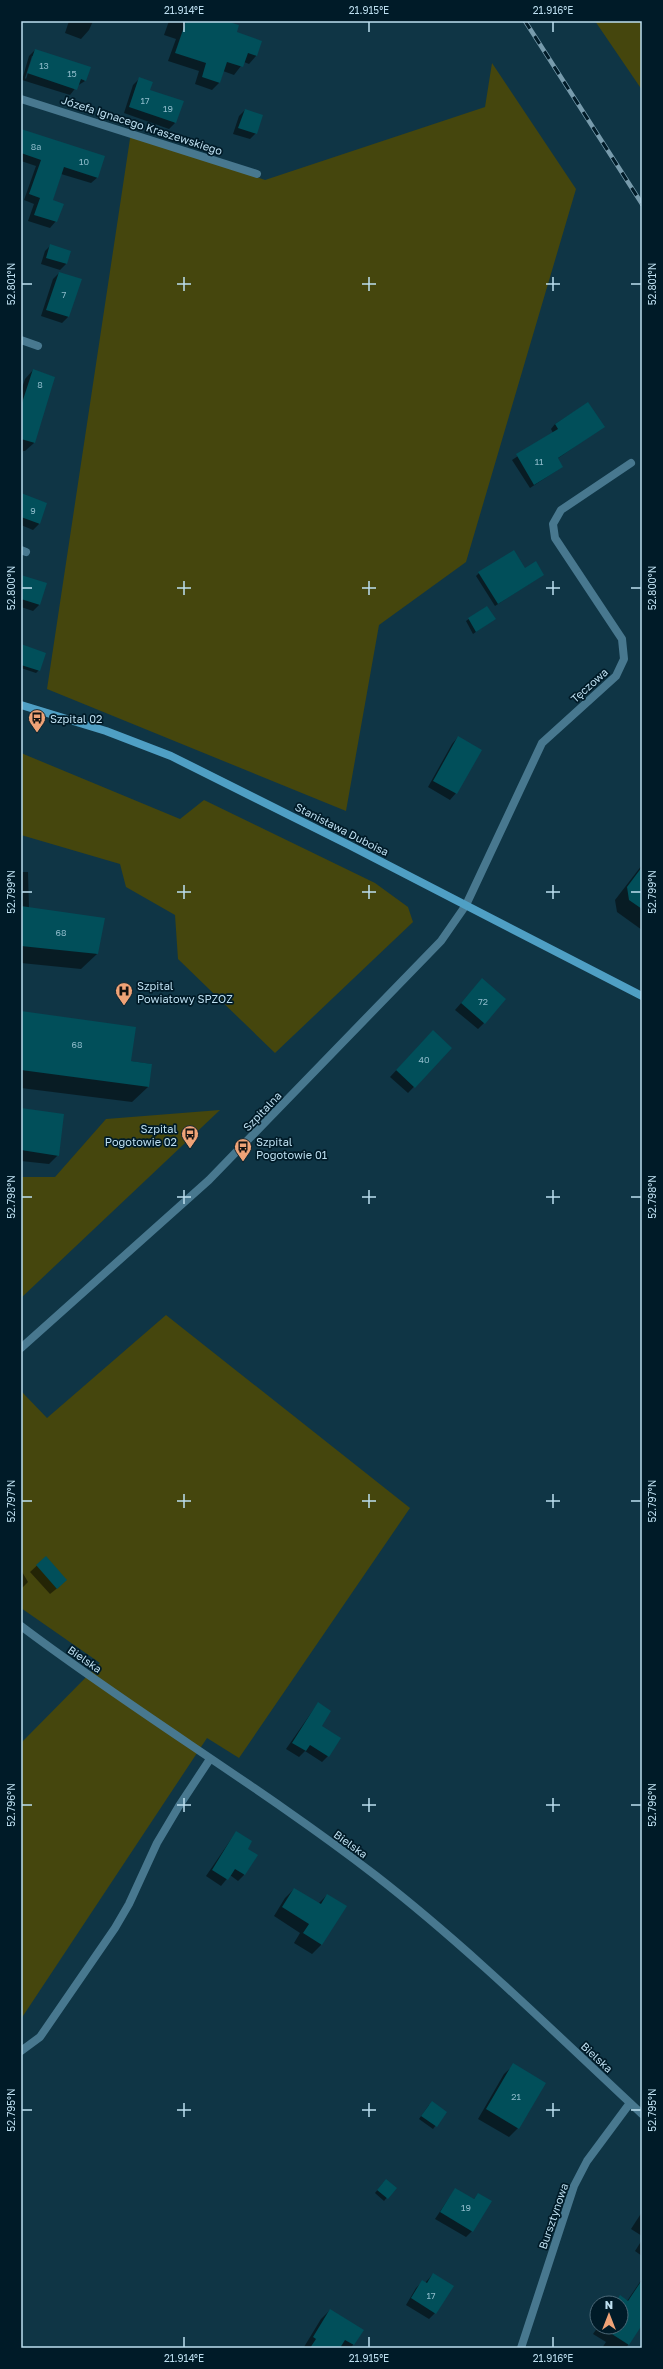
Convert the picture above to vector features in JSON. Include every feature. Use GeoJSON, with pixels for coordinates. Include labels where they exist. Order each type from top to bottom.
{"type":"FeatureCollection","features":[{"type":"Feature","properties":{"kind":"street","name":"Józefa Ignacego Kraszewskiego"},"geometry":{"type":"LineString","coordinates":[[21,99],[257,174]]}},
{"type":"Feature","properties":{"kind":"street"},"geometry":{"type":"LineString","coordinates":[[21,340],[38,346]]}},
{"type":"Feature","properties":{"kind":"street","name":"Tęczowa"},"geometry":{"type":"LineString","coordinates":[[466,905],[542,743],[616,676],[624,659],[622,639],[555,538],[553,524],[561,510],[631,463]]}},
{"type":"Feature","properties":{"kind":"street","name":"Stanisława Duboisa"},"geometry":{"type":"LineString","coordinates":[[21,705],[106,731],[171,756],[264,801],[642,996]]}},
{"type":"Feature","properties":{"kind":"street","name":"Szpitalna"},"geometry":{"type":"LineString","coordinates":[[21,1348],[209,1180],[441,941],[466,905]]}},
{"type":"Feature","properties":{"kind":"street","name":"Bielska"},"geometry":{"type":"LineString","coordinates":[[21,1626],[66,1660],[375,1875],[427,1917],[642,2114]]}},
{"type":"Feature","properties":{"kind":"street"},"geometry":{"type":"LineString","coordinates":[[21,2051],[40,2037],[115,1928],[129,1904],[161,1837],[178,1806],[210,1759]]}},
{"type":"Feature","properties":{"kind":"street","name":"Bursztynowa"},"geometry":{"type":"LineString","coordinates":[[521,2348],[574,2186],[587,2161],[630,2103]]}},
{"type":"Feature","properties":{"kind":"shaded area"},"geometry":{"type":"Polygon","coordinates":[[[595,21],[642,21],[642,90],[595,21]]]}},
{"type":"Feature","properties":{"kind":"shaded area"},"geometry":{"type":"Polygon","coordinates":[[[492,63],[576,189],[466,562],[379,625],[346,811],[47,689],[131,132],[265,180],[485,107],[492,63]]]}},
{"type":"Feature","properties":{"kind":"shaded area"},"geometry":{"type":"Polygon","coordinates":[[[21,753],[180,819],[204,800],[375,883],[408,907],[413,922],[275,1053],[178,959],[175,915],[126,887],[120,864],[21,835],[21,753]]]}},
{"type":"Feature","properties":{"kind":"shaded area"},"geometry":{"type":"Polygon","coordinates":[[[220,1110],[21,1298],[21,1177],[55,1177],[106,1119],[220,1110]]]}},
{"type":"Feature","properties":{"kind":"shaded area"},"geometry":{"type":"Polygon","coordinates":[[[166,1315],[410,1508],[239,1758],[207,1738],[21,2019],[21,1743],[100,1663],[21,1608],[21,1391],[47,1418],[166,1315]]]}},
{"type":"Feature","properties":{"kind":"building"},"geometry":{"type":"Polygon","coordinates":[[[186,21],[226,21],[239,25],[237,32],[262,41],[257,56],[248,53],[243,67],[227,62],[220,83],[202,77],[206,63],[175,53],[186,21]]]}},
{"type":"Feature","properties":{"kind":"building"},"geometry":{"type":"Polygon","coordinates":[[[35,49],[91,67],[86,81],[81,79],[77,90],[27,73],[35,49]]]}},
{"type":"Feature","properties":{"kind":"building"},"geometry":{"type":"Polygon","coordinates":[[[139,77],[153,82],[150,90],[184,101],[176,123],[129,107],[139,77]]]}},
{"type":"Feature","properties":{"kind":"building"},"geometry":{"type":"Polygon","coordinates":[[[245,109],[263,115],[257,134],[238,128],[245,109]]]}},
{"type":"Feature","properties":{"kind":"building"},"geometry":{"type":"Polygon","coordinates":[[[21,129],[105,156],[98,178],[64,167],[53,200],[64,204],[57,222],[34,215],[40,198],[29,194],[41,160],[21,153],[21,129]]]}},
{"type":"Feature","properties":{"kind":"building"},"geometry":{"type":"Polygon","coordinates":[[[50,244],[71,251],[67,264],[46,258],[50,244]]]}},
{"type":"Feature","properties":{"kind":"building"},"geometry":{"type":"Polygon","coordinates":[[[59,272],[82,279],[69,317],[46,310],[59,272]]]}},
{"type":"Feature","properties":{"kind":"building"},"geometry":{"type":"Polygon","coordinates":[[[33,369],[55,377],[35,443],[21,439],[21,406],[33,369]]]}},
{"type":"Feature","properties":{"kind":"building"},"geometry":{"type":"Polygon","coordinates":[[[588,402],[605,427],[558,458],[563,467],[534,485],[516,454],[558,429],[555,424],[588,402]]]}},
{"type":"Feature","properties":{"kind":"building"},"geometry":{"type":"Polygon","coordinates":[[[21,493],[47,503],[40,524],[21,517],[21,493]]]}},
{"type":"Feature","properties":{"kind":"building"},"geometry":{"type":"Polygon","coordinates":[[[514,550],[525,568],[536,561],[544,575],[498,604],[478,572],[514,550]]]}},
{"type":"Feature","properties":{"kind":"building"},"geometry":{"type":"Polygon","coordinates":[[[21,575],[47,583],[40,605],[21,599],[21,575]]]}},
{"type":"Feature","properties":{"kind":"building"},"geometry":{"type":"Polygon","coordinates":[[[487,606],[496,619],[476,632],[468,618],[487,606]]]}},
{"type":"Feature","properties":{"kind":"building"},"geometry":{"type":"Polygon","coordinates":[[[21,644],[46,653],[40,671],[21,665],[21,644]]]}},
{"type":"Feature","properties":{"kind":"building"},"geometry":{"type":"Polygon","coordinates":[[[458,736],[482,750],[457,794],[433,781],[458,736]]]}},
{"type":"Feature","properties":{"kind":"building"},"geometry":{"type":"Polygon","coordinates":[[[642,867],[642,909],[629,900],[627,887],[642,867]]]}},
{"type":"Feature","properties":{"kind":"building"},"geometry":{"type":"Polygon","coordinates":[[[21,906],[105,918],[98,954],[21,946],[21,906]]]}},
{"type":"Feature","properties":{"kind":"building"},"geometry":{"type":"Polygon","coordinates":[[[482,978],[506,999],[485,1024],[461,1003],[482,978]]]}},
{"type":"Feature","properties":{"kind":"building"},"geometry":{"type":"Polygon","coordinates":[[[21,1011],[136,1027],[131,1061],[152,1064],[149,1087],[21,1070],[21,1011]]]}},
{"type":"Feature","properties":{"kind":"building"},"geometry":{"type":"Polygon","coordinates":[[[433,1030],[452,1048],[415,1088],[396,1070],[433,1030]]]}},
{"type":"Feature","properties":{"kind":"building"},"geometry":{"type":"Polygon","coordinates":[[[21,1108],[64,1114],[59,1156],[21,1150],[21,1108]]]}},
{"type":"Feature","properties":{"kind":"building"},"geometry":{"type":"Polygon","coordinates":[[[46,1556],[67,1580],[57,1589],[36,1565],[46,1556]]]}},
{"type":"Feature","properties":{"kind":"building"},"geometry":{"type":"Polygon","coordinates":[[[318,1702],[331,1711],[322,1726],[341,1738],[329,1757],[310,1745],[306,1751],[292,1743],[318,1702]]]}},
{"type":"Feature","properties":{"kind":"building"},"geometry":{"type":"Polygon","coordinates":[[[236,1831],[252,1841],[248,1849],[258,1855],[245,1875],[235,1869],[228,1880],[212,1870],[236,1831]]]}},
{"type":"Feature","properties":{"kind":"building"},"geometry":{"type":"Polygon","coordinates":[[[294,1888],[321,1904],[327,1894],[347,1906],[322,1945],[303,1933],[309,1924],[282,1907],[294,1888]]]}},
{"type":"Feature","properties":{"kind":"building"},"geometry":{"type":"Polygon","coordinates":[[[513,2063],[546,2083],[519,2129],[486,2109],[513,2063]]]}},
{"type":"Feature","properties":{"kind":"building"},"geometry":{"type":"Polygon","coordinates":[[[432,2101],[447,2112],[437,2127],[421,2116],[432,2101]]]}},
{"type":"Feature","properties":{"kind":"building"},"geometry":{"type":"Polygon","coordinates":[[[386,2179],[397,2188],[388,2199],[377,2190],[386,2179]]]}},
{"type":"Feature","properties":{"kind":"building"},"geometry":{"type":"Polygon","coordinates":[[[455,2188],[474,2199],[478,2193],[492,2201],[473,2232],[440,2212],[455,2188]]]}},
{"type":"Feature","properties":{"kind":"building"},"geometry":{"type":"Polygon","coordinates":[[[433,2273],[454,2286],[436,2314],[411,2298],[422,2280],[427,2283],[433,2273]]]}},
{"type":"Feature","properties":{"kind":"building"},"geometry":{"type":"Polygon","coordinates":[[[642,2280],[642,2325],[629,2345],[613,2335],[629,2335],[629,2300],[642,2280]]]}},
{"type":"Feature","properties":{"kind":"building"},"geometry":{"type":"Polygon","coordinates":[[[330,2309],[364,2330],[354,2345],[345,2340],[340,2348],[310,2348],[316,2339],[313,2337],[330,2309]]]}},
{"type":"Feature","properties":{"kind":"railway"},"geometry":{"type":"LineString","coordinates":[[525,21],[642,204]]}},
{"type":"Feature","properties":{"kind":"place","name":"Szpital 02"},"geometry":{"type":"Point","coordinates":[37,733]}},
{"type":"Feature","properties":{"kind":"place","name":"Szpital Powiatowy SPZOZ"},"geometry":{"type":"Point","coordinates":[124,1006]}},
{"type":"Feature","properties":{"kind":"place","name":"Szpital Pogotowie 02"},"geometry":{"type":"Point","coordinates":[190,1149]}},
{"type":"Feature","properties":{"kind":"place","name":"Szpital Pogotowie 01"},"geometry":{"type":"Point","coordinates":[243,1162]}}]}
